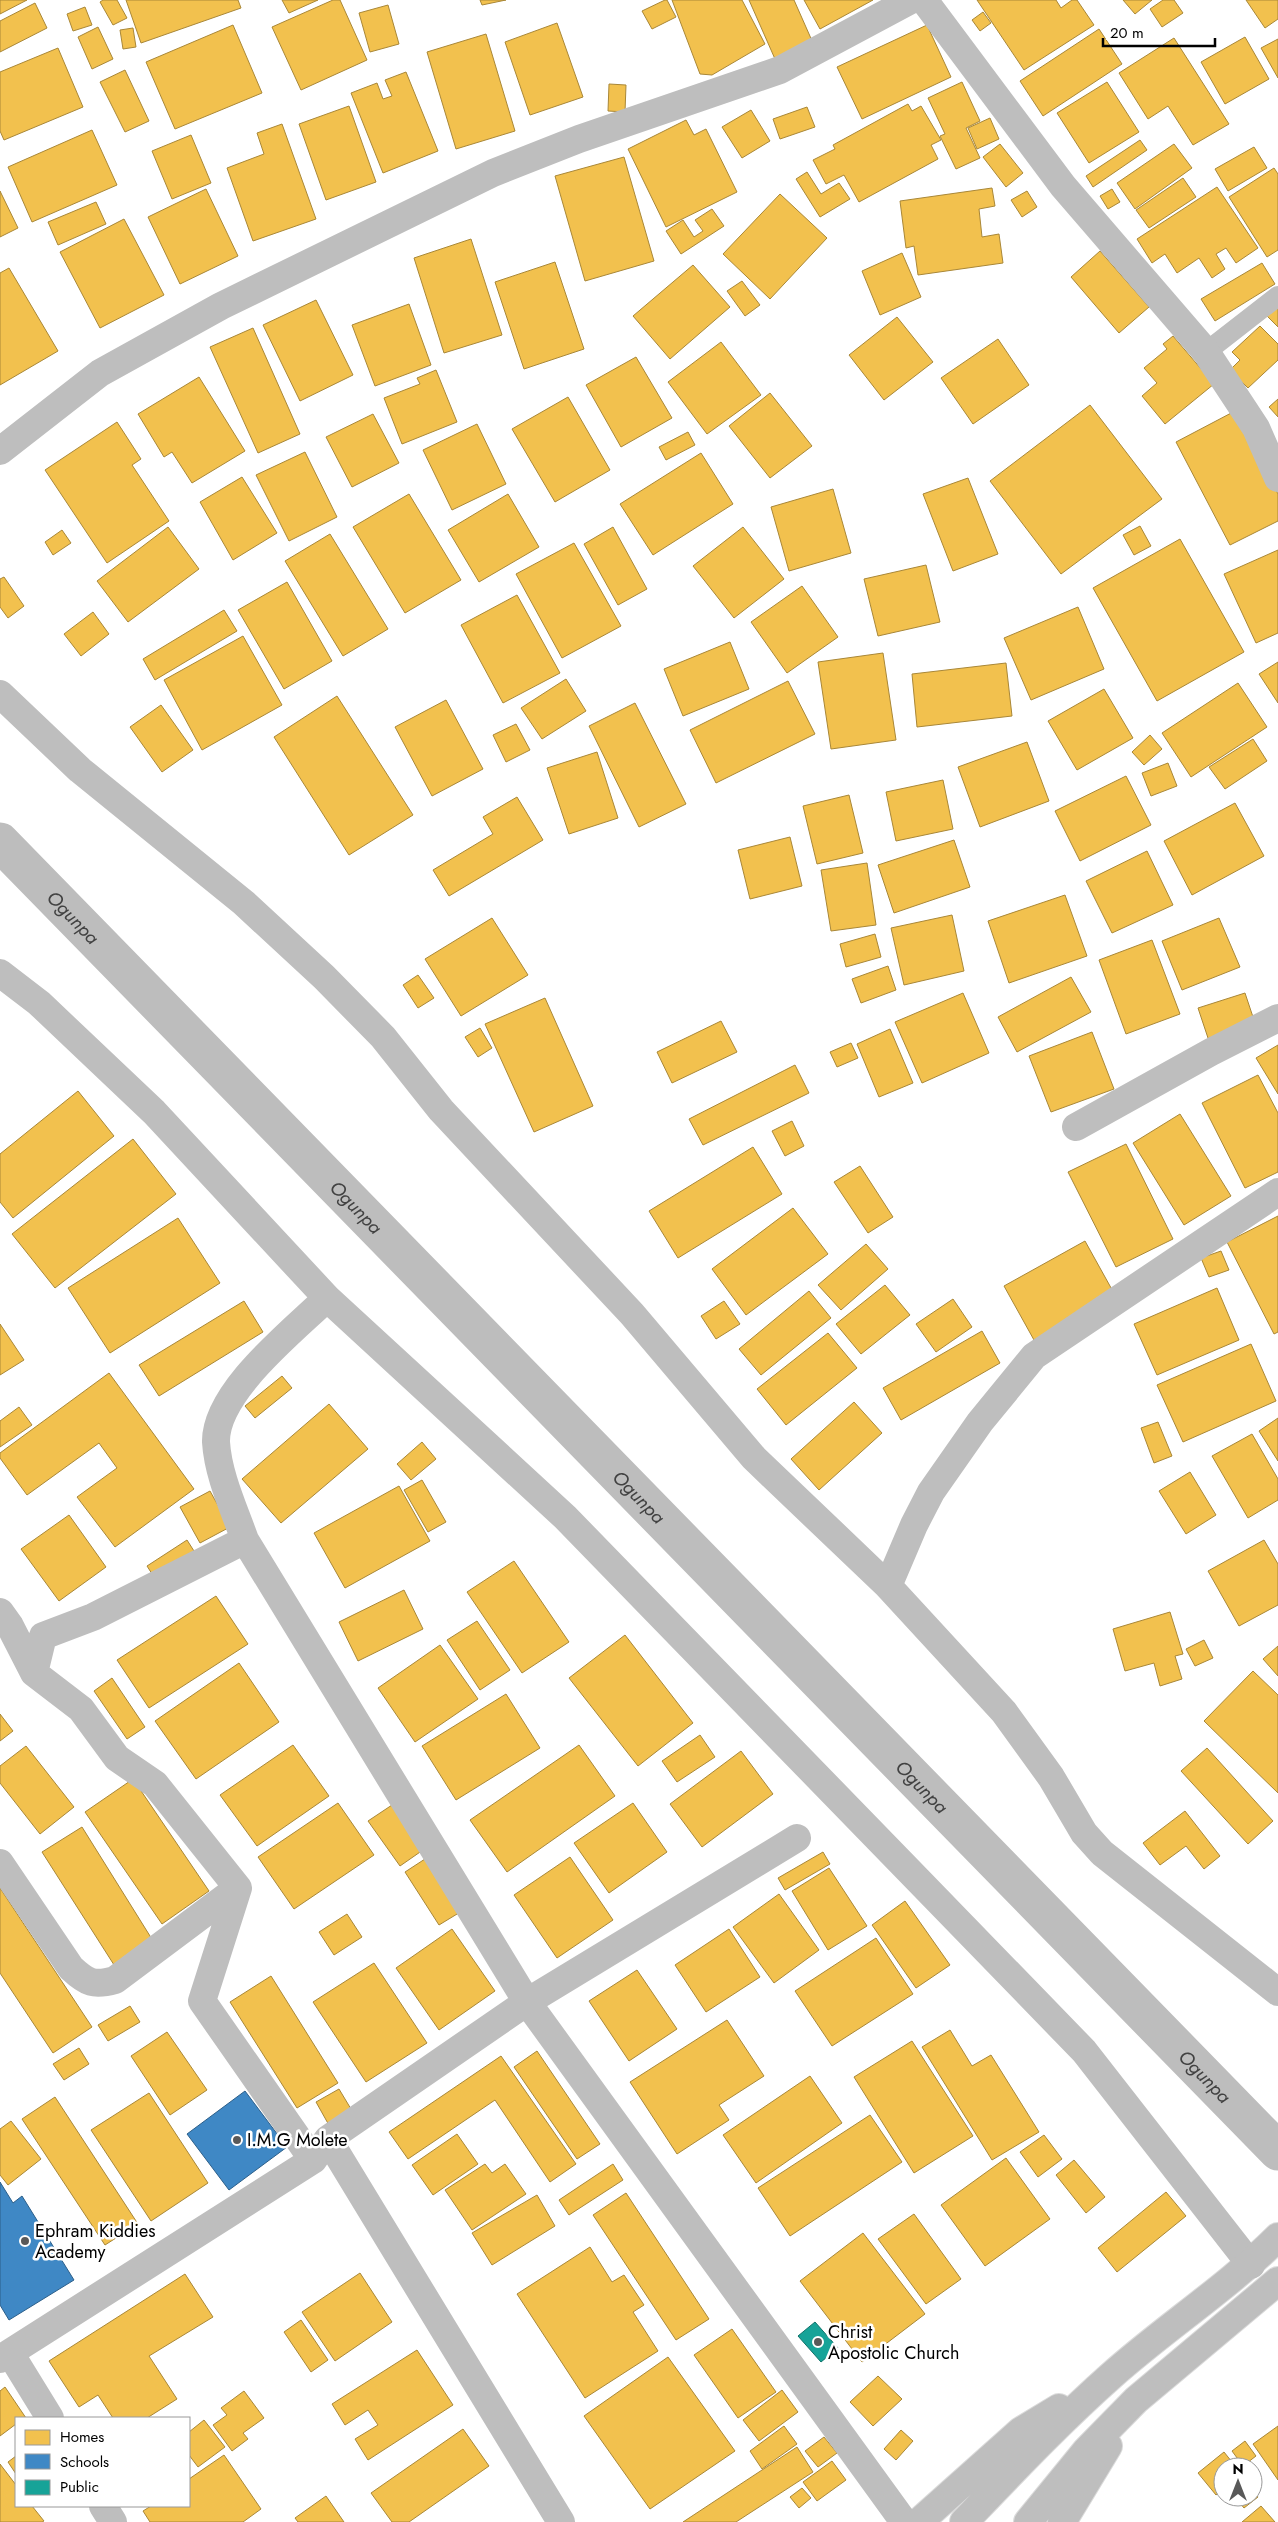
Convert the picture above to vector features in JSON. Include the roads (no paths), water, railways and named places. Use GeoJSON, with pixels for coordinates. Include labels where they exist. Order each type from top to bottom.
{"type":"FeatureCollection","features":[{"type":"Feature","properties":{"kind":"main road"},"geometry":{"type":"LineString","coordinates":[[0,451],[100,373],[230,302],[493,173],[579,139],[780,70],[911,0]]}},
{"type":"Feature","properties":{"kind":"main road"},"geometry":{"type":"LineString","coordinates":[[924,0],[1063,186],[1206,352],[1256,428],[1278,478]]}},
{"type":"Feature","properties":{"kind":"main road"},"geometry":{"type":"LineString","coordinates":[[0,694],[80,770],[244,903],[324,977],[383,1037],[441,1110],[632,1314],[754,1458],[888,1586],[1004,1712],[1051,1777],[1084,1833],[1102,1853],[1278,1992]]}},
{"type":"Feature","properties":{"kind":"main road"},"geometry":{"type":"LineString","coordinates":[[0,973],[38,1003],[154,1112],[327,1298],[564,1517],[1084,2051],[1251,2265]]}},
{"type":"Feature","properties":{"kind":"main road"},"geometry":{"type":"LineString","coordinates":[[1076,1127],[1210,1052],[1278,1018]]}},
{"type":"Feature","properties":{"kind":"main road"},"geometry":{"type":"LineString","coordinates":[[888,1586],[914,1524],[932,1492],[980,1422],[1034,1356],[1278,1192]]}},
{"type":"Feature","properties":{"kind":"main road"},"geometry":{"type":"LineString","coordinates":[[327,1298],[245,1378],[222,1410],[216,1440],[219,1464],[245,1540],[527,2002],[904,2522]]}},
{"type":"Feature","properties":{"kind":"main road"},"geometry":{"type":"LineString","coordinates":[[34,1673],[44,1636],[93,1617],[245,1540]]}},
{"type":"Feature","properties":{"kind":"main road"},"geometry":{"type":"LineString","coordinates":[[0,1612],[10,1626],[34,1673],[81,1709],[117,1758],[156,1784],[238,1888]]}},
{"type":"Feature","properties":{"kind":"main road"},"geometry":{"type":"LineString","coordinates":[[49,2417],[5,2356],[321,2150],[527,2002],[797,1838]]}},
{"type":"Feature","properties":{"kind":"main road"},"geometry":{"type":"LineString","coordinates":[[0,1863],[71,1968],[82,1978],[99,1984],[115,1980],[238,1888]]}},
{"type":"Feature","properties":{"kind":"main road"},"geometry":{"type":"LineString","coordinates":[[238,1888],[202,2001],[321,2150],[561,2522]]}},
{"type":"Feature","properties":{"kind":"main road"},"geometry":{"type":"LineString","coordinates":[[964,2522],[1056,2425],[1113,2374],[1251,2265],[1278,2237]]}},
{"type":"Feature","properties":{"kind":"main road"},"geometry":{"type":"LineString","coordinates":[[1028,2522],[1086,2451],[1136,2400],[1274,2292]]}},
{"type":"Feature","properties":{"kind":"main road"},"geometry":{"type":"LineString","coordinates":[[919,2522],[1021,2431],[1113,2374]]}},
{"type":"Feature","properties":{"kind":"main road"},"geometry":{"type":"LineString","coordinates":[[1062,2522],[1136,2400]]}},
{"type":"Feature","properties":{"kind":"main road"},"geometry":{"type":"LineString","coordinates":[[104,2507],[113,2522]]}},
{"type":"Feature","properties":{"kind":"lane"},"geometry":{"type":"LineString","coordinates":[[1206,352],[1278,296]]}},
{"type":"Feature","properties":{"kind":"waterway","name":"Ogunpa"},"geometry":{"type":"LineString","coordinates":[[0,842],[1278,2151]]}},
{"type":"Feature","properties":{"kind":"place","name":"I.M.G Molete"},"geometry":{"type":"Point","coordinates":[237,2140]}},
{"type":"Feature","properties":{"kind":"place","name":"Ephram Kiddies Academy"},"geometry":{"type":"Point","coordinates":[25,2241]}},
{"type":"Feature","properties":{"kind":"place","name":"Christ Apostolic Church"},"geometry":{"type":"Point","coordinates":[818,2342]}}]}
